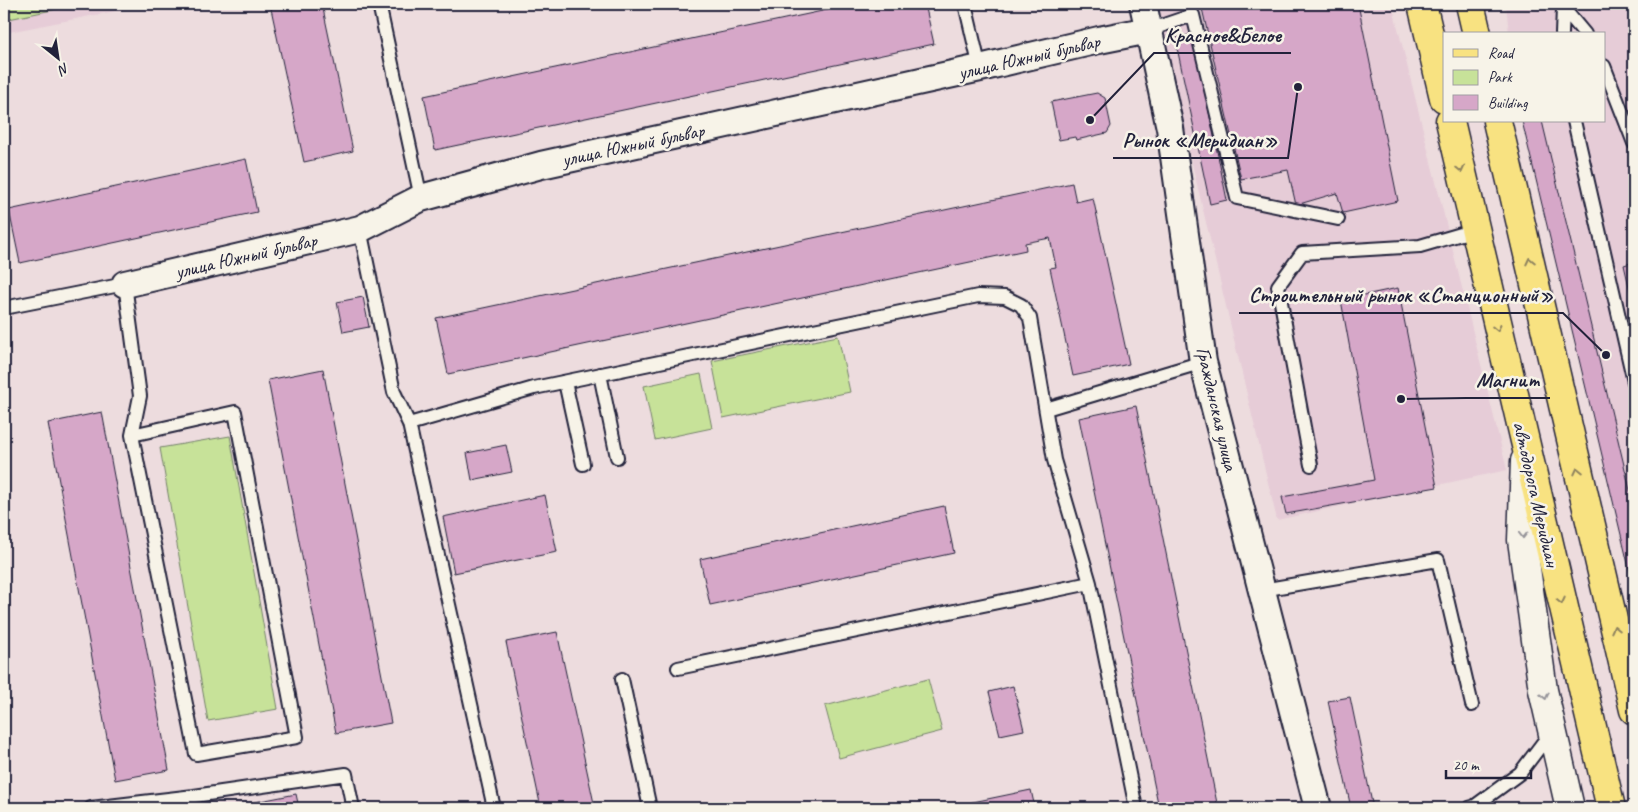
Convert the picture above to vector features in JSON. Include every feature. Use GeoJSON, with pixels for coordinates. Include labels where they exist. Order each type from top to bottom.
{"type":"FeatureCollection","features":[{"type":"Feature","properties":{"kind":"main road"},"geometry":{"type":"LineString","coordinates":[[1422,4],[1443,94]]}},
{"type":"Feature","properties":{"kind":"main road"},"geometry":{"type":"LineString","coordinates":[[1470,4],[1477,32]]}},
{"type":"Feature","properties":{"kind":"main road","name":"автодорога Меридиан"},"geometry":{"type":"LineString","coordinates":[[1450,122],[1526,452],[1611,808]]}},
{"type":"Feature","properties":{"kind":"main road"},"geometry":{"type":"LineString","coordinates":[[1497,122],[1634,710]]}},
{"type":"Feature","properties":{"kind":"street","name":"Гражданская улица"},"geometry":{"type":"LineString","coordinates":[[1143,4],[1170,128],[1204,362],[1318,808]]}},
{"type":"Feature","properties":{"kind":"street","name":"улица Южный бульвар"},"geometry":{"type":"LineString","coordinates":[[125,284],[360,229],[421,198],[541,165],[1149,30]]}},
{"type":"Feature","properties":{"kind":"street"},"geometry":{"type":"LineString","coordinates":[[1526,452],[1522,540],[1543,690],[1570,808]]}},
{"type":"Feature","properties":{"kind":"lane"},"geometry":{"type":"LineString","coordinates":[[379,4],[421,198]]}},
{"type":"Feature","properties":{"kind":"lane"},"geometry":{"type":"LineString","coordinates":[[966,4],[980,68]]}},
{"type":"Feature","properties":{"kind":"lane"},"geometry":{"type":"LineString","coordinates":[[1561,6],[1562,32]]}},
{"type":"Feature","properties":{"kind":"lane"},"geometry":{"type":"LineString","coordinates":[[1561,6],[1583,32]]}},
{"type":"Feature","properties":{"kind":"lane"},"geometry":{"type":"LineString","coordinates":[[1149,30],[1193,15],[1237,198],[1338,218]]}},
{"type":"Feature","properties":{"kind":"lane"},"geometry":{"type":"LineString","coordinates":[[1606,71],[1634,143]]}},
{"type":"Feature","properties":{"kind":"lane"},"geometry":{"type":"LineString","coordinates":[[1574,122],[1634,382]]}},
{"type":"Feature","properties":{"kind":"lane"},"geometry":{"type":"LineString","coordinates":[[360,229],[394,392],[410,424],[494,808]]}},
{"type":"Feature","properties":{"kind":"lane"},"geometry":{"type":"LineString","coordinates":[[1311,465],[1278,286],[1302,253],[1420,246],[1475,230]]}},
{"type":"Feature","properties":{"kind":"lane"},"geometry":{"type":"LineString","coordinates":[[4,308],[125,284],[140,396],[132,435],[196,754],[297,737],[235,412],[132,435]]}},
{"type":"Feature","properties":{"kind":"lane"},"geometry":{"type":"LineString","coordinates":[[410,424],[534,388],[978,296],[1004,297],[1021,305],[1030,318],[1054,460],[1090,584],[1136,808]]}},
{"type":"Feature","properties":{"kind":"lane"},"geometry":{"type":"LineString","coordinates":[[1046,409],[1204,362]]}},
{"type":"Feature","properties":{"kind":"lane"},"geometry":{"type":"LineString","coordinates":[[600,374],[617,457]]}},
{"type":"Feature","properties":{"kind":"lane"},"geometry":{"type":"LineString","coordinates":[[565,382],[583,464]]}},
{"type":"Feature","properties":{"kind":"lane"},"geometry":{"type":"LineString","coordinates":[[1262,590],[1438,560],[1472,705]]}},
{"type":"Feature","properties":{"kind":"lane"},"geometry":{"type":"LineString","coordinates":[[678,668],[1090,584]]}},
{"type":"Feature","properties":{"kind":"lane"},"geometry":{"type":"LineString","coordinates":[[622,679],[650,808]]}},
{"type":"Feature","properties":{"kind":"lane"},"geometry":{"type":"LineString","coordinates":[[1469,808],[1475,806],[1520,772],[1553,730]]}},
{"type":"Feature","properties":{"kind":"lane"},"geometry":{"type":"LineString","coordinates":[[91,808],[195,802],[346,774],[353,808]]}},
{"type":"Feature","properties":{"kind":"shaded area"},"geometry":{"type":"Polygon","coordinates":[[[4,4],[151,4],[4,33],[4,4]]]}},
{"type":"Feature","properties":{"kind":"shaded area"},"geometry":{"type":"Polygon","coordinates":[[[1154,4],[1392,4],[1507,470],[1277,520],[1154,4]]]}},
{"type":"Feature","properties":{"kind":"shaded area"},"geometry":{"type":"Polygon","coordinates":[[[1506,4],[1634,4],[1634,589],[1522,122],[1606,122],[1606,32],[1509,32],[1506,4]]]}},
{"type":"Feature","properties":{"kind":"green space"},"geometry":{"type":"Polygon","coordinates":[[[4,4],[81,4],[4,20],[4,4]]]}},
{"type":"Feature","properties":{"kind":"green space"},"geometry":{"type":"Polygon","coordinates":[[[838,336],[850,392],[723,418],[712,361],[838,336]]]}},
{"type":"Feature","properties":{"kind":"green space"},"geometry":{"type":"Polygon","coordinates":[[[701,374],[712,428],[655,440],[644,386],[701,374]]]}},
{"type":"Feature","properties":{"kind":"green space"},"geometry":{"type":"Polygon","coordinates":[[[230,436],[278,709],[208,721],[160,448],[230,436]]]}},
{"type":"Feature","properties":{"kind":"green space"},"geometry":{"type":"Polygon","coordinates":[[[928,679],[942,731],[839,758],[825,706],[928,679]]]}},
{"type":"Feature","properties":{"kind":"building"},"geometry":{"type":"Polygon","coordinates":[[[270,4],[322,4],[353,151],[304,162],[270,4]]]}},
{"type":"Feature","properties":{"kind":"building"},"geometry":{"type":"Polygon","coordinates":[[[855,4],[925,4],[934,44],[435,150],[424,96],[855,4]]]}},
{"type":"Feature","properties":{"kind":"building"},"geometry":{"type":"Polygon","coordinates":[[[1201,4],[1358,4],[1398,201],[1343,213],[1337,193],[1296,205],[1288,170],[1241,179],[1201,4]]]}},
{"type":"Feature","properties":{"kind":"building"},"geometry":{"type":"Polygon","coordinates":[[[1571,4],[1593,4],[1573,10],[1571,4]]]}},
{"type":"Feature","properties":{"kind":"building"},"geometry":{"type":"Polygon","coordinates":[[[1193,34],[1227,200],[1210,204],[1175,38],[1193,34]]]}},
{"type":"Feature","properties":{"kind":"building"},"geometry":{"type":"Polygon","coordinates":[[[1097,93],[1105,98],[1111,126],[1107,133],[1076,140],[1075,137],[1059,140],[1051,102],[1097,93]]]}},
{"type":"Feature","properties":{"kind":"building"},"geometry":{"type":"Polygon","coordinates":[[[1522,122],[1542,122],[1634,507],[1634,589],[1522,122]]]}},
{"type":"Feature","properties":{"kind":"building"},"geometry":{"type":"Polygon","coordinates":[[[246,159],[257,212],[20,263],[9,210],[246,159]]]}},
{"type":"Feature","properties":{"kind":"building"},"geometry":{"type":"Polygon","coordinates":[[[1072,183],[1076,202],[1093,198],[1129,364],[1073,376],[1050,268],[1056,267],[1050,238],[1025,243],[1026,250],[448,374],[436,318],[1072,183]]]}},
{"type":"Feature","properties":{"kind":"building"},"geometry":{"type":"Polygon","coordinates":[[[1634,262],[1634,308],[1624,265],[1634,262]]]}},
{"type":"Feature","properties":{"kind":"building"},"geometry":{"type":"Polygon","coordinates":[[[1398,288],[1437,487],[1286,514],[1282,497],[1374,480],[1341,300],[1398,288]]]}},
{"type":"Feature","properties":{"kind":"building"},"geometry":{"type":"Polygon","coordinates":[[[363,297],[369,327],[343,332],[337,302],[363,297]]]}},
{"type":"Feature","properties":{"kind":"building"},"geometry":{"type":"Polygon","coordinates":[[[323,369],[391,723],[336,733],[268,380],[323,369]]]}},
{"type":"Feature","properties":{"kind":"building"},"geometry":{"type":"Polygon","coordinates":[[[1136,406],[1218,808],[1159,808],[1079,418],[1136,406]]]}},
{"type":"Feature","properties":{"kind":"building"},"geometry":{"type":"Polygon","coordinates":[[[102,412],[169,770],[115,780],[48,423],[102,412]]]}},
{"type":"Feature","properties":{"kind":"building"},"geometry":{"type":"Polygon","coordinates":[[[506,445],[512,472],[472,480],[467,453],[506,445]]]}},
{"type":"Feature","properties":{"kind":"building"},"geometry":{"type":"Polygon","coordinates":[[[545,495],[557,552],[454,573],[443,517],[545,495]]]}},
{"type":"Feature","properties":{"kind":"building"},"geometry":{"type":"Polygon","coordinates":[[[944,506],[954,553],[710,605],[700,559],[944,506]]]}},
{"type":"Feature","properties":{"kind":"building"},"geometry":{"type":"Polygon","coordinates":[[[557,632],[595,808],[541,808],[506,642],[557,632]]]}},
{"type":"Feature","properties":{"kind":"building"},"geometry":{"type":"Polygon","coordinates":[[[1013,686],[1024,730],[1000,735],[989,692],[1013,686]]]}},
{"type":"Feature","properties":{"kind":"building"},"geometry":{"type":"Polygon","coordinates":[[[1350,697],[1373,808],[1351,808],[1328,701],[1350,697]]]}},
{"type":"Feature","properties":{"kind":"building"},"geometry":{"type":"Polygon","coordinates":[[[1031,790],[1035,808],[944,808],[1031,790]]]}},
{"type":"Feature","properties":{"kind":"building"},"geometry":{"type":"Polygon","coordinates":[[[296,794],[299,808],[235,808],[235,806],[296,794]]]}},
{"type":"Feature","properties":{"kind":"place","name":"Рынок «Меридиан»"},"geometry":{"type":"Point","coordinates":[1298,87]}},
{"type":"Feature","properties":{"kind":"place","name":"Красное&Белое"},"geometry":{"type":"Point","coordinates":[1090,120]}},
{"type":"Feature","properties":{"kind":"place","name":"Строительный рынок «Станционный»"},"geometry":{"type":"Point","coordinates":[1606,355]}},
{"type":"Feature","properties":{"kind":"place","name":"Магнит"},"geometry":{"type":"Point","coordinates":[1401,399]}}]}
